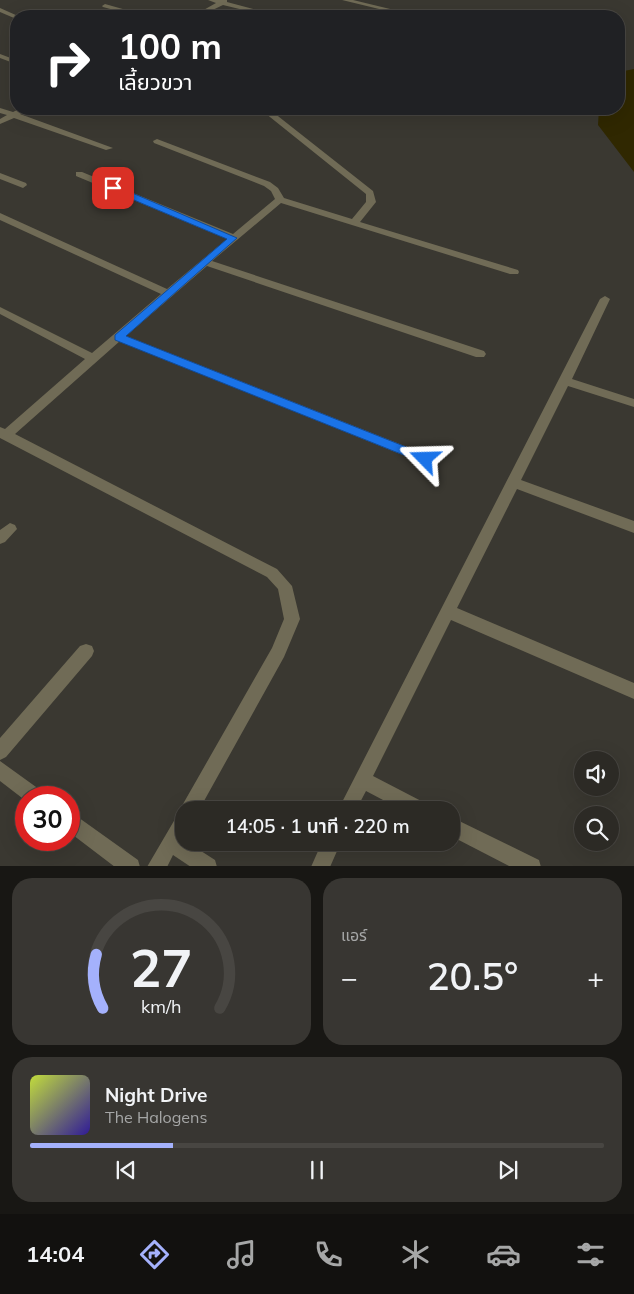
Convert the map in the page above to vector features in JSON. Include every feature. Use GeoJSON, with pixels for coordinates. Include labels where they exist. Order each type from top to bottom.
{"type":"FeatureCollection","features":[{"type":"Feature","properties":{"kind":"street"},"geometry":{"type":"LineString","coordinates":[[211,0],[224,1],[255,10]]}},
{"type":"Feature","properties":{"kind":"street"},"geometry":{"type":"LineString","coordinates":[[345,0],[389,10]]}},
{"type":"Feature","properties":{"kind":"street"},"geometry":{"type":"LineString","coordinates":[[207,10],[224,1]]}},
{"type":"Feature","properties":{"kind":"street"},"geometry":{"type":"LineString","coordinates":[[104,6],[119,10]]}},
{"type":"Feature","properties":{"kind":"street"},"geometry":{"type":"LineString","coordinates":[[0,122],[13,115],[108,148]]}},
{"type":"Feature","properties":{"kind":"street"},"geometry":{"type":"LineString","coordinates":[[271,115],[370,194],[371,202],[353,224]]}},
{"type":"Feature","properties":{"kind":"street"},"geometry":{"type":"LineString","coordinates":[[157,141],[267,184],[275,190],[280,200],[514,272]]}},
{"type":"Feature","properties":{"kind":"street"},"geometry":{"type":"LineString","coordinates":[[79,174],[233,238]]}},
{"type":"Feature","properties":{"kind":"street"},"geometry":{"type":"LineString","coordinates":[[0,176],[23,185]]}},
{"type":"Feature","properties":{"kind":"street"},"geometry":{"type":"LineString","coordinates":[[194,801],[278,652],[292,619],[285,586],[272,573],[3,434],[94,359],[204,262],[280,200]]}},
{"type":"Feature","properties":{"kind":"street"},"geometry":{"type":"LineString","coordinates":[[0,216],[168,293]]}},
{"type":"Feature","properties":{"kind":"street"},"geometry":{"type":"LineString","coordinates":[[204,262],[480,354]]}},
{"type":"Feature","properties":{"kind":"street"},"geometry":{"type":"LineString","coordinates":[[352,801],[566,381],[605,300]]}},
{"type":"Feature","properties":{"kind":"street"},"geometry":{"type":"LineString","coordinates":[[0,310],[94,359]]}},
{"type":"Feature","properties":{"kind":"street"},"geometry":{"type":"LineString","coordinates":[[119,337],[425,459]]}},
{"type":"Feature","properties":{"kind":"street"},"geometry":{"type":"LineString","coordinates":[[566,381],[634,403]]}},
{"type":"Feature","properties":{"kind":"street"},"geometry":{"type":"LineString","coordinates":[[513,482],[634,527]]}},
{"type":"Feature","properties":{"kind":"street"},"geometry":{"type":"LineString","coordinates":[[447,611],[634,691]]}},
{"type":"Feature","properties":{"kind":"street"},"geometry":{"type":"LineString","coordinates":[[0,751],[86,651]]}},
{"type":"Feature","properties":{"kind":"street"},"geometry":{"type":"LineString","coordinates":[[0,770],[21,786]]}},
{"type":"Feature","properties":{"kind":"street"},"geometry":{"type":"LineString","coordinates":[[362,780],[403,801]]}},
{"type":"Feature","properties":{"kind":"street"},"geometry":{"type":"LineString","coordinates":[[80,829],[130,866]]}},
{"type":"Feature","properties":{"kind":"street"},"geometry":{"type":"LineString","coordinates":[[460,830],[532,866]]}},
{"type":"Feature","properties":{"kind":"street"},"geometry":{"type":"LineString","coordinates":[[156,866],[175,835]]}},
{"type":"Feature","properties":{"kind":"street"},"geometry":{"type":"LineString","coordinates":[[170,843],[208,866]]}},
{"type":"Feature","properties":{"kind":"street"},"geometry":{"type":"LineString","coordinates":[[320,866],[328,851]]}},
{"type":"Feature","properties":{"kind":"shaded area"},"geometry":{"type":"Polygon","coordinates":[[[634,69],[634,172],[598,125],[599,115],[625,115],[625,71],[634,69]]]}},
{"type":"Feature","properties":{"kind":"route"},"geometry":{"type":"LineString","coordinates":[[113,188],[233,238],[119,337],[425,459]]}}]}
